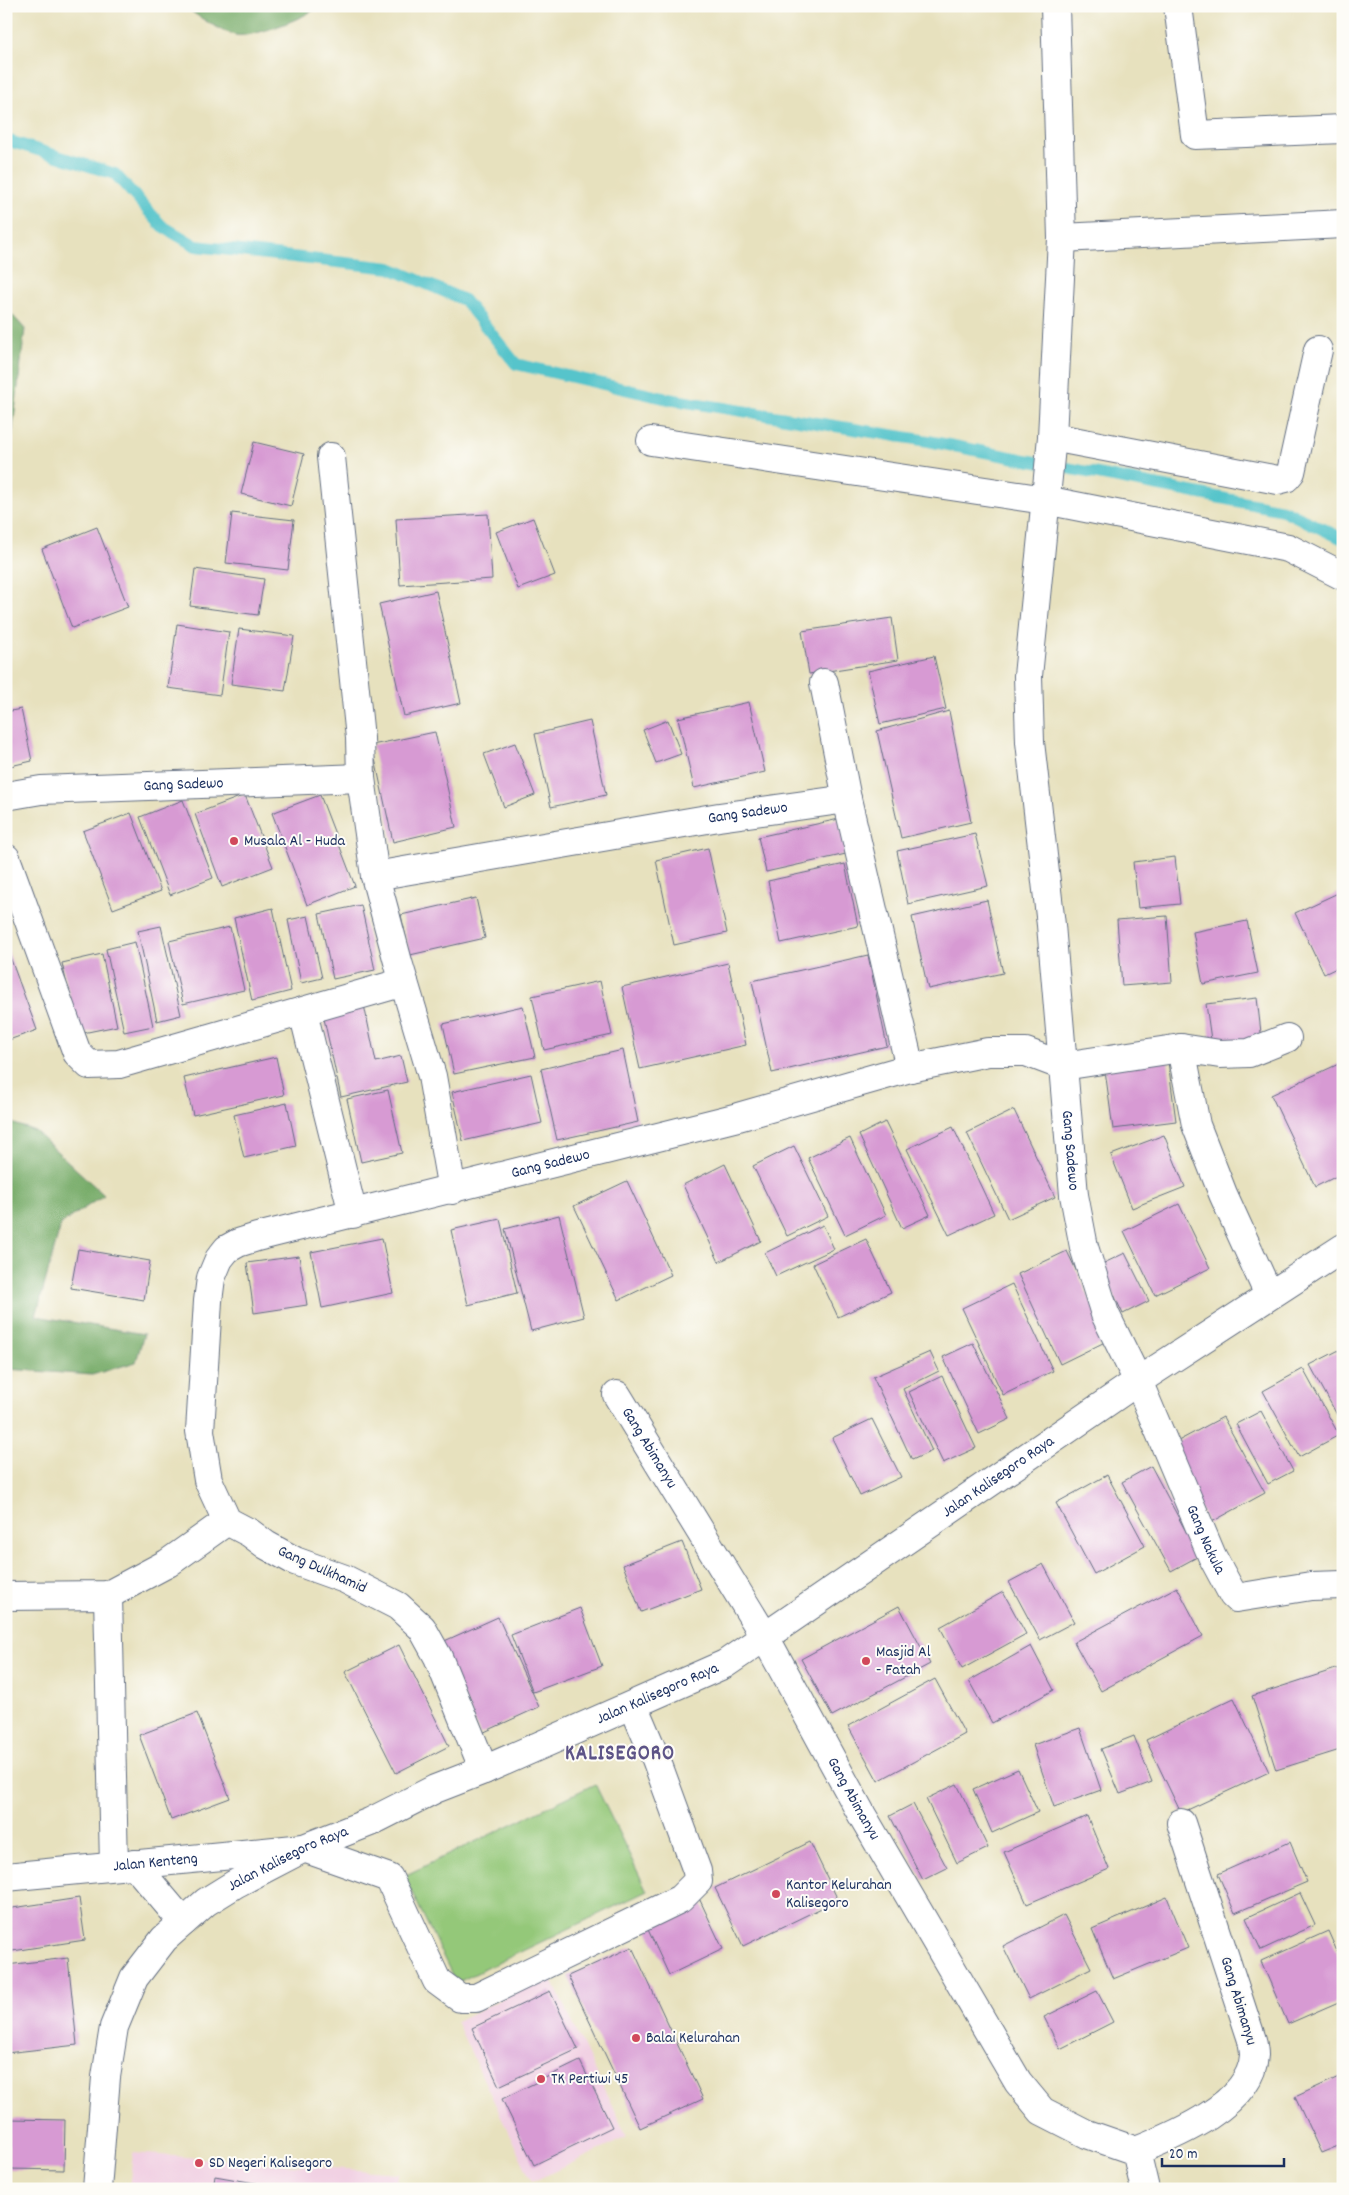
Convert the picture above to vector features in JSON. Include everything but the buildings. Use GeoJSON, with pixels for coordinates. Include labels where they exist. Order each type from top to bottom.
{"type":"FeatureCollection","features":[{"type":"Feature","properties":{"kind":"street"},"geometry":{"type":"LineString","coordinates":[[1055,6],[1062,238],[1051,445],[1028,676],[1030,742],[1051,925],[1063,1066],[1181,1048],[1220,1054],[1249,1053],[1287,1038]]}},
{"type":"Feature","properties":{"kind":"street"},"geometry":{"type":"LineString","coordinates":[[1178,6],[1195,135],[1343,129]]}},
{"type":"Feature","properties":{"kind":"street"},"geometry":{"type":"LineString","coordinates":[[1062,238],[1343,224]]}},
{"type":"Feature","properties":{"kind":"street"},"geometry":{"type":"LineString","coordinates":[[1051,445],[1278,480],[1286,478],[1291,472],[1318,350]]}},
{"type":"Feature","properties":{"kind":"street"},"geometry":{"type":"LineString","coordinates":[[651,441],[1045,499],[1288,548],[1343,576]]}},
{"type":"Feature","properties":{"kind":"street"},"geometry":{"type":"LineString","coordinates":[[332,457],[359,728],[361,778],[375,876],[432,1076],[452,1190]]}},
{"type":"Feature","properties":{"kind":"street"},"geometry":{"type":"LineString","coordinates":[[824,683],[847,799],[910,1068]]}},
{"type":"Feature","properties":{"kind":"street","name":"Gang Sadewo"},"geometry":{"type":"LineString","coordinates":[[6,796],[41,790],[361,778]]}},
{"type":"Feature","properties":{"kind":"street","name":"Gang Sadewo"},"geometry":{"type":"LineString","coordinates":[[375,876],[719,817],[847,799]]}},
{"type":"Feature","properties":{"kind":"street"},"geometry":{"type":"LineString","coordinates":[[6,858],[77,1053],[89,1065],[119,1064],[404,982]]}},
{"type":"Feature","properties":{"kind":"street"},"geometry":{"type":"LineString","coordinates":[[303,1012],[353,1214]]}},
{"type":"Feature","properties":{"kind":"street"},"geometry":{"type":"LineString","coordinates":[[1181,1048],[1196,1125],[1223,1194],[1269,1295]]}},
{"type":"Feature","properties":{"kind":"street","name":"Gang Sadewo"},"geometry":{"type":"LineString","coordinates":[[227,1522],[208,1480],[200,1431],[211,1278],[219,1259],[227,1249],[257,1237],[452,1190],[738,1117],[910,1068],[988,1052],[1026,1052],[1063,1066],[1074,1195],[1084,1247],[1105,1314],[1138,1381]]}},
{"type":"Feature","properties":{"kind":"street","name":"Jalan Kalisegoro Raya"},"geometry":{"type":"LineString","coordinates":[[97,2189],[106,2077],[114,2027],[134,1978],[164,1939],[206,1902],[228,1888],[304,1848],[370,1822],[435,1789],[484,1770],[725,1664],[1138,1381],[1343,1248]]}},
{"type":"Feature","properties":{"kind":"street","name":"Gang Nakula"},"geometry":{"type":"LineString","coordinates":[[1138,1381],[1212,1556],[1236,1598],[1311,1586],[1343,1585]]}},
{"type":"Feature","properties":{"kind":"street","name":"Gang Abimanyu"},"geometry":{"type":"LineString","coordinates":[[617,1395],[765,1637],[862,1815],[1018,2082],[1042,2111],[1087,2134],[1136,2151],[1175,2135],[1216,2112],[1239,2090],[1252,2066],[1254,2055],[1252,2040],[1181,1823]]}},
{"type":"Feature","properties":{"kind":"street"},"geometry":{"type":"LineString","coordinates":[[6,1596],[108,1595],[168,1563],[227,1522]]}},
{"type":"Feature","properties":{"kind":"street","name":"Gang Dulkhamid"},"geometry":{"type":"LineString","coordinates":[[227,1522],[250,1533],[266,1545],[295,1561],[345,1579],[398,1606],[422,1628],[438,1657],[484,1770]]}},
{"type":"Feature","properties":{"kind":"street"},"geometry":{"type":"LineString","coordinates":[[108,1595],[124,1865],[183,1922]]}},
{"type":"Feature","properties":{"kind":"street"},"geometry":{"type":"LineString","coordinates":[[304,1848],[390,1878],[437,1981],[460,1998],[476,1998],[680,1899],[698,1881],[697,1871],[660,1769],[632,1705]]}},
{"type":"Feature","properties":{"kind":"street","name":"Jalan Kenteng"},"geometry":{"type":"LineString","coordinates":[[6,1876],[304,1848]]}},
{"type":"Feature","properties":{"kind":"street"},"geometry":{"type":"LineString","coordinates":[[1136,2151],[1145,2189]]}},
{"type":"Feature","properties":{"kind":"shaded area","name":"TK Pertiwi 45"},"geometry":{"type":"Polygon","coordinates":[[[550,1976],[627,2137],[532,2182],[456,2021],[550,1976]]]}},
{"type":"Feature","properties":{"kind":"shaded area","name":"SD Negeri Kalisegoro"},"geometry":{"type":"Polygon","coordinates":[[[133,2153],[398,2173],[397,2189],[129,2189],[133,2153]]]}},
{"type":"Feature","properties":{"kind":"green space"},"geometry":{"type":"Polygon","coordinates":[[[184,6],[319,6],[303,16],[278,26],[253,34],[235,35],[202,19],[184,6]]]}},
{"type":"Feature","properties":{"kind":"green space"},"geometry":{"type":"Polygon","coordinates":[[[6,308],[25,329],[12,436],[6,457],[6,308]]]}},
{"type":"Feature","properties":{"kind":"green space"},"geometry":{"type":"Polygon","coordinates":[[[6,1121],[35,1131],[104,1195],[61,1224],[36,1316],[144,1334],[136,1362],[92,1375],[6,1369],[6,1121]]]}},
{"type":"Feature","properties":{"kind":"green space"},"geometry":{"type":"Polygon","coordinates":[[[595,1784],[647,1891],[456,1983],[404,1876],[595,1784]]]}},
{"type":"Feature","properties":{"kind":"waterway"},"geometry":{"type":"LineString","coordinates":[[6,140],[115,174],[162,226],[196,246],[390,268],[464,300],[516,364],[668,399],[928,441],[1283,510],[1343,539]]}},
{"type":"Feature","properties":{"kind":"place","name":"Musala Al - Huda"},"geometry":{"type":"Point","coordinates":[234,841]}},
{"type":"Feature","properties":{"kind":"place","name":"Masjid Al - Fatah"},"geometry":{"type":"Point","coordinates":[866,1661]}},
{"type":"Feature","properties":{"kind":"place","name":"Kantor Kelurahan Kalisegoro"},"geometry":{"type":"Point","coordinates":[776,1894]}},
{"type":"Feature","properties":{"kind":"place","name":"Balai Kelurahan"},"geometry":{"type":"Point","coordinates":[636,2038]}},
{"type":"Feature","properties":{"kind":"place","name":"TK Pertiwi 45"},"geometry":{"type":"Point","coordinates":[541,2079]}},
{"type":"Feature","properties":{"kind":"place","name":"SD Negeri Kalisegoro"},"geometry":{"type":"Point","coordinates":[199,2163]}},
{"type":"Feature","properties":{"kind":"district","name":"KALISEGORO"},"geometry":{"type":"Point","coordinates":[620,1755]}}]}
